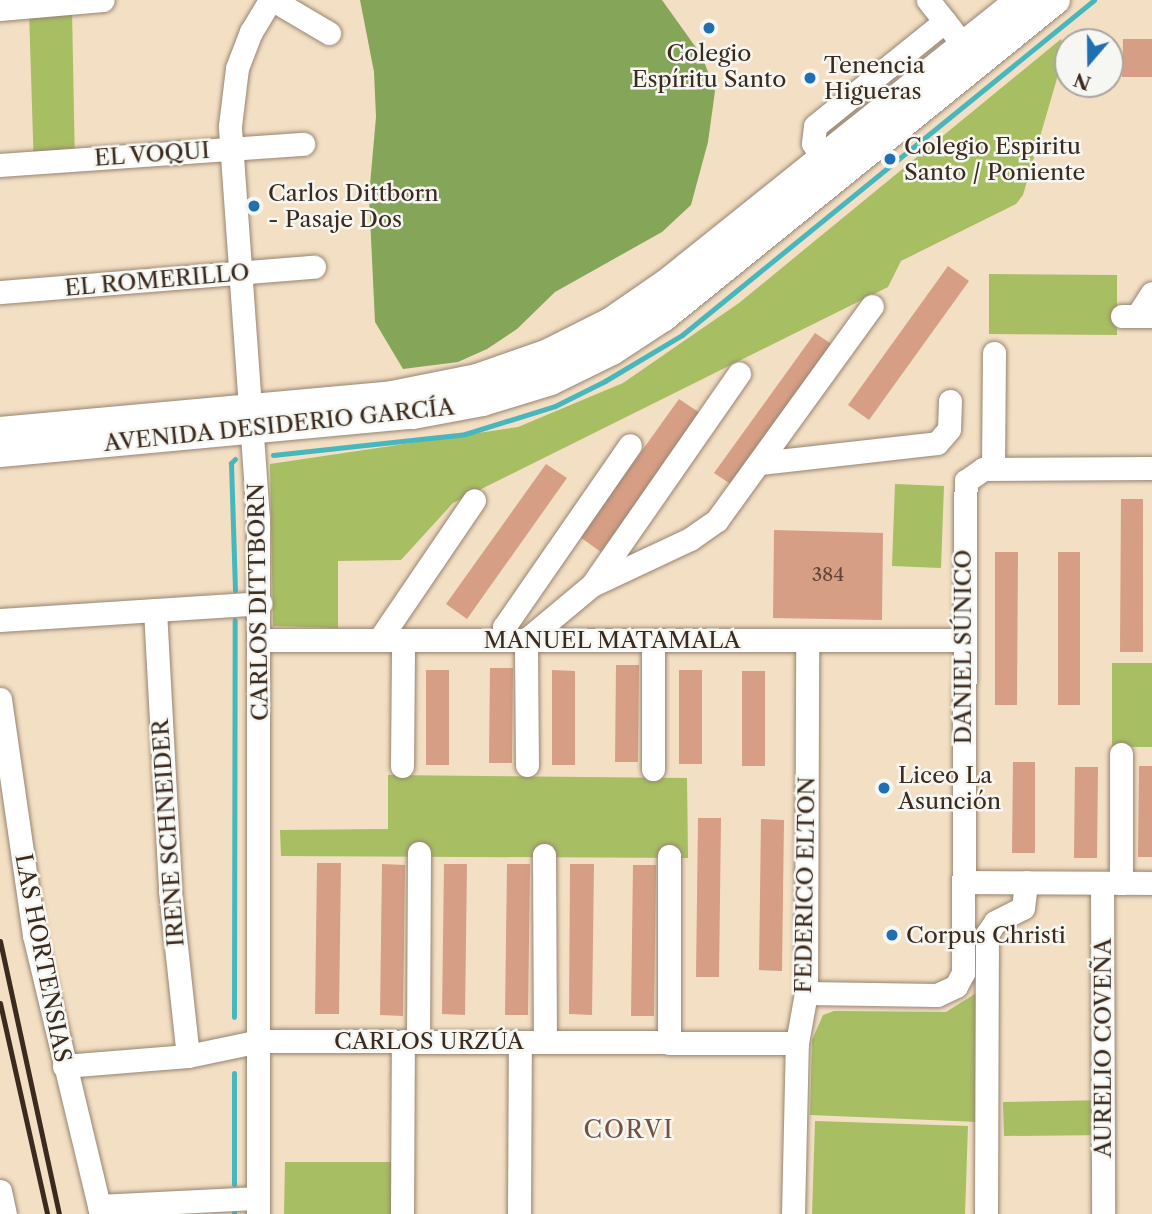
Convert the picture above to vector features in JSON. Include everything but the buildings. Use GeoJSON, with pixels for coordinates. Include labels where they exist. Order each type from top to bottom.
{"type":"FeatureCollection","features":[{"type":"Feature","properties":{"kind":"main road","name":"AVENIDA DESIDERIO GARCÍA"},"geometry":{"type":"LineString","coordinates":[[971,54],[1020,0]]}},
{"type":"Feature","properties":{"kind":"main road","name":"AVENIDA DESIDERIO GARCÍA"},"geometry":{"type":"LineString","coordinates":[[0,453],[254,420],[392,395],[480,390],[610,322],[776,211],[971,54],[1056,0]]}},
{"type":"Feature","properties":{"kind":"main road","name":"AVENIDA DESIDERIO GARCÍA"},"geometry":{"type":"LineString","coordinates":[[0,431],[254,420]]}},
{"type":"Feature","properties":{"kind":"street"},"geometry":{"type":"LineString","coordinates":[[0,9],[103,0]]}},
{"type":"Feature","properties":{"kind":"street"},"geometry":{"type":"LineString","coordinates":[[271,0],[329,33]]}},
{"type":"Feature","properties":{"kind":"street","name":"CARLOS DITTBORN"},"geometry":{"type":"LineString","coordinates":[[258,1206],[260,603],[254,420],[231,149],[230,107],[237,68],[251,32],[271,0]]}},
{"type":"Feature","properties":{"kind":"street"},"geometry":{"type":"LineString","coordinates":[[928,0],[971,54]]}},
{"type":"Feature","properties":{"kind":"street"},"geometry":{"type":"LineString","coordinates":[[829,169],[813,143],[815,126],[945,21]]}},
{"type":"Feature","properties":{"kind":"street","name":"EL VOQUI"},"geometry":{"type":"LineString","coordinates":[[0,165],[303,144]]}},
{"type":"Feature","properties":{"kind":"street","name":"EL ROMERILLO"},"geometry":{"type":"LineString","coordinates":[[0,292],[314,267]]}},
{"type":"Feature","properties":{"kind":"street"},"geometry":{"type":"LineString","coordinates":[[1137,316],[1152,293]]}},
{"type":"Feature","properties":{"kind":"street"},"geometry":{"type":"LineString","coordinates":[[515,640],[592,585],[706,529],[760,463],[872,306]]}},
{"type":"Feature","properties":{"kind":"street"},"geometry":{"type":"LineString","coordinates":[[994,353],[993,468],[1152,468]]}},
{"type":"Feature","properties":{"kind":"street"},"geometry":{"type":"LineString","coordinates":[[592,585],[739,373]]}},
{"type":"Feature","properties":{"kind":"street"},"geometry":{"type":"LineString","coordinates":[[760,463],[937,443],[949,429],[950,401]]}},
{"type":"Feature","properties":{"kind":"street"},"geometry":{"type":"LineString","coordinates":[[527,765],[515,640],[504,627],[630,445]]}},
{"type":"Feature","properties":{"kind":"street","name":"DANIEL SÚNICO"},"geometry":{"type":"LineString","coordinates":[[806,993],[937,995],[956,986],[963,965],[963,494],[970,475],[993,468]]}},
{"type":"Feature","properties":{"kind":"street"},"geometry":{"type":"LineString","coordinates":[[379,640],[474,500]]}},
{"type":"Feature","properties":{"kind":"street"},"geometry":{"type":"LineString","coordinates":[[0,620],[260,603]]}},
{"type":"Feature","properties":{"kind":"street","name":"IRENE SCHNEIDER"},"geometry":{"type":"LineString","coordinates":[[155,610],[170,891],[188,1056]]}},
{"type":"Feature","properties":{"kind":"street","name":"MANUEL MATAMALA"},"geometry":{"type":"LineString","coordinates":[[260,640],[963,640]]}},
{"type":"Feature","properties":{"kind":"street"},"geometry":{"type":"LineString","coordinates":[[402,766],[403,640]]}},
{"type":"Feature","properties":{"kind":"street"},"geometry":{"type":"LineString","coordinates":[[653,640],[653,769]]}},
{"type":"Feature","properties":{"kind":"street","name":"FEDERICO ELTON"},"geometry":{"type":"LineString","coordinates":[[793,1214],[797,1043],[806,993],[807,640]]}},
{"type":"Feature","properties":{"kind":"street","name":"LAS HORTENSIAS"},"geometry":{"type":"LineString","coordinates":[[0,699],[34,935],[100,1210]]}},
{"type":"Feature","properties":{"kind":"street","name":"AURELIO COVEÑA"},"geometry":{"type":"LineString","coordinates":[[1103,1214],[1111,883],[1121,754]]}},
{"type":"Feature","properties":{"kind":"street"},"geometry":{"type":"LineString","coordinates":[[402,1214],[419,853]]}},
{"type":"Feature","properties":{"kind":"street"},"geometry":{"type":"LineString","coordinates":[[544,855],[545,1042]]}},
{"type":"Feature","properties":{"kind":"street"},"geometry":{"type":"LineString","coordinates":[[669,856],[669,1042]]}},
{"type":"Feature","properties":{"kind":"street"},"geometry":{"type":"LineString","coordinates":[[963,882],[1152,883]]}},
{"type":"Feature","properties":{"kind":"street"},"geometry":{"type":"LineString","coordinates":[[986,1214],[988,934],[995,922],[1023,908],[1026,882]]}},
{"type":"Feature","properties":{"kind":"street","name":"CARLOS URZÚA"},"geometry":{"type":"LineString","coordinates":[[64,1066],[188,1056],[259,1041],[797,1043]]}},
{"type":"Feature","properties":{"kind":"street"},"geometry":{"type":"LineString","coordinates":[[519,1214],[520,1042]]}},
{"type":"Feature","properties":{"kind":"street"},"geometry":{"type":"LineString","coordinates":[[0,1191],[5,1214]]}},
{"type":"Feature","properties":{"kind":"street"},"geometry":{"type":"LineString","coordinates":[[100,1210],[258,1206]]}},
{"type":"Feature","properties":{"kind":"green space"},"geometry":{"type":"Polygon","coordinates":[[[360,0],[662,0],[702,56],[715,91],[708,142],[691,205],[662,232],[555,292],[517,329],[487,349],[458,362],[403,369],[375,322],[369,196],[376,117],[374,72],[360,0]]]}},
{"type":"Feature","properties":{"kind":"green space"},"geometry":{"type":"Polygon","coordinates":[[[72,9],[75,167],[34,170],[29,11],[72,9]]]}},
{"type":"Feature","properties":{"kind":"green space"},"geometry":{"type":"Polygon","coordinates":[[[1054,45],[1054,89],[1023,195],[1016,204],[901,261],[888,287],[453,503],[401,560],[338,561],[338,628],[273,626],[270,464],[518,427],[623,383],[739,303],[1054,45]]]}},
{"type":"Feature","properties":{"kind":"green space"},"geometry":{"type":"Polygon","coordinates":[[[989,274],[1117,275],[1117,335],[989,334],[989,274]]]}},
{"type":"Feature","properties":{"kind":"green space"},"geometry":{"type":"Polygon","coordinates":[[[895,484],[944,486],[941,568],[892,566],[895,484]]]}},
{"type":"Feature","properties":{"kind":"green space"},"geometry":{"type":"Polygon","coordinates":[[[1112,663],[1152,663],[1152,747],[1112,747],[1112,663]]]}},
{"type":"Feature","properties":{"kind":"green space"},"geometry":{"type":"Polygon","coordinates":[[[388,775],[687,778],[688,858],[281,856],[280,830],[388,829],[388,775]]]}},
{"type":"Feature","properties":{"kind":"green space"},"geometry":{"type":"Polygon","coordinates":[[[981,990],[979,1122],[810,1115],[812,1040],[823,1015],[834,1011],[946,1012],[981,990]]]}},
{"type":"Feature","properties":{"kind":"green space"},"geometry":{"type":"Polygon","coordinates":[[[1108,1100],[1109,1135],[1004,1136],[1003,1102],[1108,1100]]]}},
{"type":"Feature","properties":{"kind":"green space"},"geometry":{"type":"Polygon","coordinates":[[[815,1121],[968,1126],[965,1214],[812,1214],[815,1121]]]}},
{"type":"Feature","properties":{"kind":"green space"},"geometry":{"type":"Polygon","coordinates":[[[285,1162],[392,1162],[392,1214],[284,1214],[285,1162]]]}},
{"type":"Feature","properties":{"kind":"waterway"},"geometry":{"type":"LineString","coordinates":[[273,455],[465,434],[555,406],[605,381],[682,335],[1094,0]]}},
{"type":"Feature","properties":{"kind":"waterway"},"geometry":{"type":"LineString","coordinates":[[235,459],[231,463],[235,590]]}},
{"type":"Feature","properties":{"kind":"waterway"},"geometry":{"type":"LineString","coordinates":[[234,1017],[235,620]]}},
{"type":"Feature","properties":{"kind":"waterway"},"geometry":{"type":"LineString","coordinates":[[234,1073],[234,1184]]}},
{"type":"Feature","properties":{"kind":"railway"},"geometry":{"type":"LineString","coordinates":[[0,941],[59,1214]]}},
{"type":"Feature","properties":{"kind":"railway"},"geometry":{"type":"LineString","coordinates":[[0,1003],[47,1214]]}},
{"type":"Feature","properties":{"kind":"place","name":"Colegio Espíritu Santo"},"geometry":{"type":"Point","coordinates":[709,28]}},
{"type":"Feature","properties":{"kind":"place","name":"Tenencia Higueras"},"geometry":{"type":"Point","coordinates":[810,78]}},
{"type":"Feature","properties":{"kind":"place","name":"Colegio Espiritu Santo / Poniente"},"geometry":{"type":"Point","coordinates":[890,159]}},
{"type":"Feature","properties":{"kind":"place","name":"Carlos Dittborn - Pasaje Dos"},"geometry":{"type":"Point","coordinates":[254,206]}},
{"type":"Feature","properties":{"kind":"place","name":"Liceo La Asunción"},"geometry":{"type":"Point","coordinates":[884,788]}},
{"type":"Feature","properties":{"kind":"place","name":"Corpus Christi"},"geometry":{"type":"Point","coordinates":[892,935]}},
{"type":"Feature","properties":{"kind":"district","name":"CORVI"},"geometry":{"type":"Point","coordinates":[629,1130]}}]}
